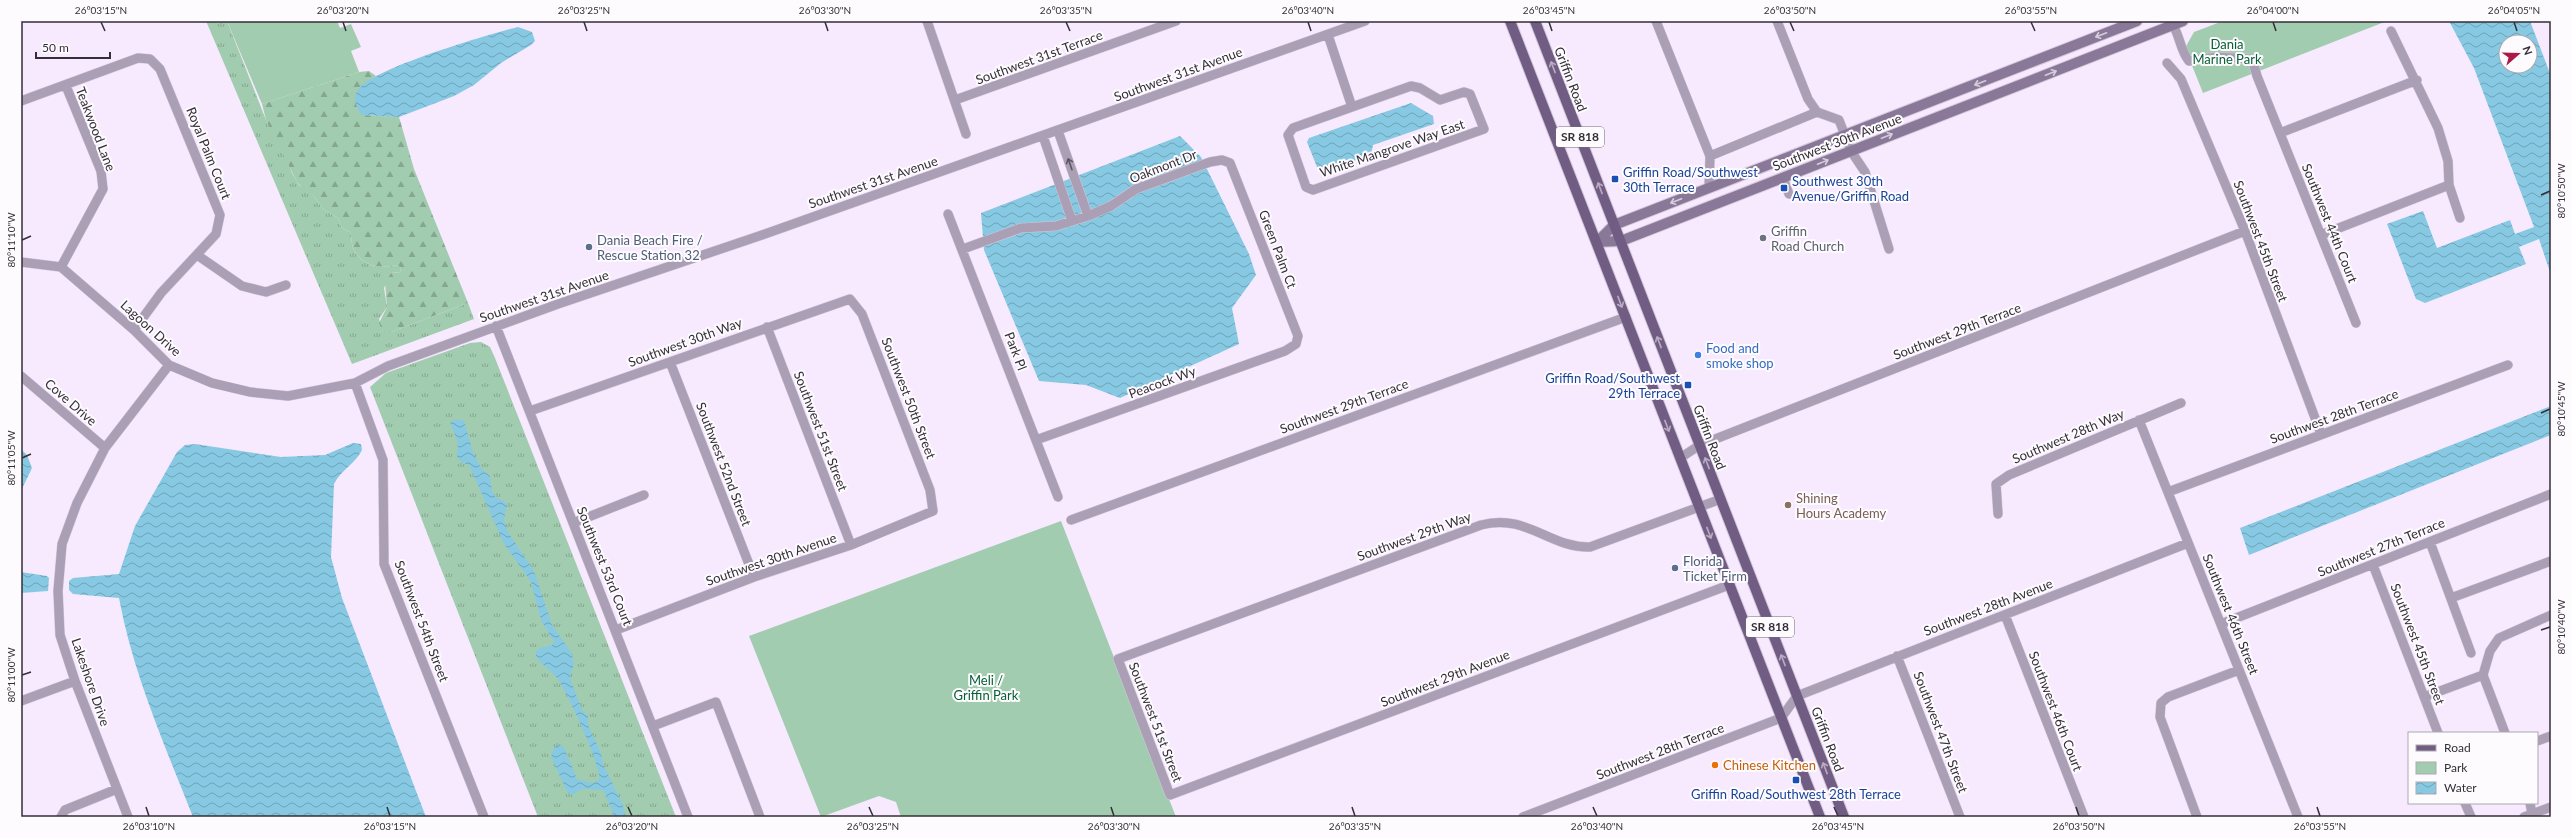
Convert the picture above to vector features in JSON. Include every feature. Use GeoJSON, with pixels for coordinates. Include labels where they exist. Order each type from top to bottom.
{"type":"FeatureCollection","features":[{"type":"Feature","properties":{"kind":"main road","name":"SR 818"},"geometry":{"type":"LineString","coordinates":[[1510,21],[1820,817]]}},
{"type":"Feature","properties":{"kind":"main road","name":"Griffin Road"},"geometry":{"type":"LineString","coordinates":[[1535,21],[1844,817]]}},
{"type":"Feature","properties":{"kind":"main road","name":"Southwest 30th Avenue"},"geometry":{"type":"LineString","coordinates":[[1596,242],[1614,225],[2137,21]]}},
{"type":"Feature","properties":{"kind":"main road","name":"Southwest 30th Avenue"},"geometry":{"type":"LineString","coordinates":[[1596,242],[1621,241],[2171,23],[2183,21]]}},
{"type":"Feature","properties":{"kind":"street"},"geometry":{"type":"LineString","coordinates":[[927,21],[966,134]]}},
{"type":"Feature","properties":{"kind":"street","name":"Southwest 31st Terrace"},"geometry":{"type":"LineString","coordinates":[[955,100],[1176,21]]}},
{"type":"Feature","properties":{"kind":"street","name":"Southwest 31st Avenue"},"geometry":{"type":"LineString","coordinates":[[388,366],[496,326],[1058,131],[1365,21]]}},
{"type":"Feature","properties":{"kind":"street"},"geometry":{"type":"LineString","coordinates":[[1656,21],[1710,156],[1709,188]]}},
{"type":"Feature","properties":{"kind":"street"},"geometry":{"type":"LineString","coordinates":[[1777,21],[1808,99],[1817,112],[1839,120],[1851,151],[1865,172],[1890,249]]}},
{"type":"Feature","properties":{"kind":"street","name":"Southwest 44th Court"},"geometry":{"type":"LineString","coordinates":[[2171,23],[2182,53],[2189,61],[2217,57],[2252,58],[2257,76],[2356,323]]}},
{"type":"Feature","properties":{"kind":"street"},"geometry":{"type":"LineString","coordinates":[[2391,31],[2417,80],[2438,128],[2448,161],[2449,185],[2460,218]]}},
{"type":"Feature","properties":{"kind":"street"},"geometry":{"type":"LineString","coordinates":[[1328,35],[1352,107]]}},
{"type":"Feature","properties":{"kind":"street","name":"Royal Palm Court"},"geometry":{"type":"LineString","coordinates":[[66,86],[138,58],[150,59],[160,70],[220,215],[216,234],[161,293],[134,330]]}},
{"type":"Feature","properties":{"kind":"street","name":"Southwest 45th Street"},"geometry":{"type":"LineString","coordinates":[[2167,63],[2181,79],[2245,231],[2321,434]]}},
{"type":"Feature","properties":{"kind":"street"},"geometry":{"type":"LineString","coordinates":[[2280,133],[2417,80]]}},
{"type":"Feature","properties":{"kind":"street"},"geometry":{"type":"LineString","coordinates":[[21,101],[66,86]]}},
{"type":"Feature","properties":{"kind":"street","name":"Teakwood Lane"},"geometry":{"type":"LineString","coordinates":[[61,267],[103,190],[101,170],[66,86]]}},
{"type":"Feature","properties":{"kind":"street","name":"White Mangrove Way East"},"geometry":{"type":"LineString","coordinates":[[1411,86],[1420,88],[1440,100],[1464,92],[1470,94],[1484,129],[1313,190],[1306,187],[1290,144],[1288,134],[1293,128],[1352,107],[1411,86]]}},
{"type":"Feature","properties":{"kind":"street"},"geometry":{"type":"LineString","coordinates":[[1710,156],[1817,112]]}},
{"type":"Feature","properties":{"kind":"street"},"geometry":{"type":"LineString","coordinates":[[1058,131],[1088,216]]}},
{"type":"Feature","properties":{"kind":"street"},"geometry":{"type":"LineString","coordinates":[[963,249],[1021,228],[1056,226],[1072,221],[1043,136]]}},
{"type":"Feature","properties":{"kind":"street","name":"Oakmont Dr"},"geometry":{"type":"LineString","coordinates":[[1072,221],[1111,206],[1136,189],[1210,162],[1222,160],[1230,163]]}},
{"type":"Feature","properties":{"kind":"street","name":"Green Palm Ct"},"geometry":{"type":"LineString","coordinates":[[1230,163],[1298,336],[1296,344]]}},
{"type":"Feature","properties":{"kind":"street"},"geometry":{"type":"LineString","coordinates":[[1783,178],[1789,194]]}},
{"type":"Feature","properties":{"kind":"street"},"geometry":{"type":"LineString","coordinates":[[2321,235],[2449,185]]}},
{"type":"Feature","properties":{"kind":"street","name":"Park Pl"},"geometry":{"type":"LineString","coordinates":[[948,214],[963,249],[1058,497]]}},
{"type":"Feature","properties":{"kind":"street","name":"Southwest 29th Terrace"},"geometry":{"type":"LineString","coordinates":[[1680,458],[1700,445],[2245,231]]}},
{"type":"Feature","properties":{"kind":"street"},"geometry":{"type":"LineString","coordinates":[[197,255],[242,286],[266,292],[286,284]]}},
{"type":"Feature","properties":{"kind":"street"},"geometry":{"type":"LineString","coordinates":[[21,262],[61,267]]}},
{"type":"Feature","properties":{"kind":"street","name":"Lagoon Drive"},"geometry":{"type":"LineString","coordinates":[[61,267],[134,330],[168,365],[212,383],[250,392],[288,396],[355,383],[388,366]]}},
{"type":"Feature","properties":{"kind":"street","name":"Southwest 30th Way"},"geometry":{"type":"LineString","coordinates":[[530,411],[767,326],[850,299]]}},
{"type":"Feature","properties":{"kind":"street","name":"Southwest 50th Street"},"geometry":{"type":"LineString","coordinates":[[850,299],[862,314],[930,490],[933,511]]}},
{"type":"Feature","properties":{"kind":"street","name":"Southwest 29th Terrace"},"geometry":{"type":"LineString","coordinates":[[1071,520],[1626,317]]}},
{"type":"Feature","properties":{"kind":"street","name":"Southwest 53rd Court"},"geometry":{"type":"LineString","coordinates":[[496,326],[688,817]]}},
{"type":"Feature","properties":{"kind":"street","name":"Southwest 51st Street"},"geometry":{"type":"LineString","coordinates":[[767,326],[851,545]]}},
{"type":"Feature","properties":{"kind":"street","name":"Peacock Wy"},"geometry":{"type":"LineString","coordinates":[[1036,440],[1285,351],[1296,344]]}},
{"type":"Feature","properties":{"kind":"street","name":"Southwest 52nd Street"},"geometry":{"type":"LineString","coordinates":[[670,362],[754,577]]}},
{"type":"Feature","properties":{"kind":"street","name":"Lakeshore Drive"},"geometry":{"type":"LineString","coordinates":[[128,817],[75,681],[60,635],[58,591],[62,544],[77,503],[105,448],[168,365]]}},
{"type":"Feature","properties":{"kind":"street","name":"Southwest 28th Terrace"},"geometry":{"type":"LineString","coordinates":[[2168,492],[2508,365]]}},
{"type":"Feature","properties":{"kind":"street","name":"Cove Drive"},"geometry":{"type":"LineString","coordinates":[[21,376],[105,448]]}},
{"type":"Feature","properties":{"kind":"street","name":"Southwest 54th Street"},"geometry":{"type":"LineString","coordinates":[[355,383],[383,460],[384,564],[484,817]]}},
{"type":"Feature","properties":{"kind":"street","name":"Southwest 28th Way"},"geometry":{"type":"LineString","coordinates":[[1998,514],[1996,484],[2009,475],[2181,403]]}},
{"type":"Feature","properties":{"kind":"street","name":"Southwest 46th Street"},"geometry":{"type":"LineString","coordinates":[[2139,420],[2298,817]]}},
{"type":"Feature","properties":{"kind":"street","name":"Southwest 27th Terrace"},"geometry":{"type":"LineString","coordinates":[[2221,624],[2551,494]]}},
{"type":"Feature","properties":{"kind":"street"},"geometry":{"type":"LineString","coordinates":[[574,523],[644,495]]}},
{"type":"Feature","properties":{"kind":"street","name":"Southwest 29th Way"},"geometry":{"type":"LineString","coordinates":[[1118,659],[1493,522],[1518,523],[1572,546],[1590,547],[1721,499]]}},
{"type":"Feature","properties":{"kind":"street","name":"Southwest 30th Avenue"},"geometry":{"type":"LineString","coordinates":[[616,630],[754,577],[851,545],[933,511]]}},
{"type":"Feature","properties":{"kind":"street"},"geometry":{"type":"LineString","coordinates":[[2430,542],[2471,653]]}},
{"type":"Feature","properties":{"kind":"street","name":"Southwest 28th Avenue"},"geometry":{"type":"LineString","coordinates":[[1797,696],[2188,543]]}},
{"type":"Feature","properties":{"kind":"street"},"geometry":{"type":"LineString","coordinates":[[2451,598],[2551,561]]}},
{"type":"Feature","properties":{"kind":"street","name":"Southwest 45th Street"},"geometry":{"type":"LineString","coordinates":[[2373,565],[2438,732]]}},
{"type":"Feature","properties":{"kind":"street","name":"Southwest 29th Avenue"},"geometry":{"type":"LineString","coordinates":[[1170,795],[1729,585]]}},
{"type":"Feature","properties":{"kind":"street","name":"Southwest 46th Court"},"geometry":{"type":"LineString","coordinates":[[2005,615],[2084,817]]}},
{"type":"Feature","properties":{"kind":"street"},"geometry":{"type":"LineString","coordinates":[[2505,732],[2483,675],[2490,651],[2499,638],[2551,616]]}},
{"type":"Feature","properties":{"kind":"street","name":"Southwest 47th Street"},"geometry":{"type":"LineString","coordinates":[[1897,656],[1960,817]]}},
{"type":"Feature","properties":{"kind":"street","name":"Southwest 51st Street"},"geometry":{"type":"LineString","coordinates":[[1118,659],[1170,795]]}},
{"type":"Feature","properties":{"kind":"street"},"geometry":{"type":"LineString","coordinates":[[2197,817],[2160,717],[2161,703],[2168,697],[2239,670]]}},
{"type":"Feature","properties":{"kind":"street"},"geometry":{"type":"LineString","coordinates":[[2424,697],[2483,675]]}},
{"type":"Feature","properties":{"kind":"street"},"geometry":{"type":"LineString","coordinates":[[21,701],[75,681]]}},
{"type":"Feature","properties":{"kind":"street"},"geometry":{"type":"LineString","coordinates":[[1781,718],[1797,696]]}},
{"type":"Feature","properties":{"kind":"street"},"geometry":{"type":"LineString","coordinates":[[653,726],[716,702],[760,817]]}},
{"type":"Feature","properties":{"kind":"street","name":"Southwest 28th Terrace"},"geometry":{"type":"LineString","coordinates":[[1523,817],[1781,718]]}},
{"type":"Feature","properties":{"kind":"street"},"geometry":{"type":"LineString","coordinates":[[2538,741],[2551,736]]}},
{"type":"Feature","properties":{"kind":"street"},"geometry":{"type":"LineString","coordinates":[[61,817],[65,810],[117,789]]}},
{"type":"Feature","properties":{"kind":"street"},"geometry":{"type":"LineString","coordinates":[[2465,804],[2471,817]]}},
{"type":"Feature","properties":{"kind":"street"},"geometry":{"type":"LineString","coordinates":[[2528,816],[2530,804]]}},
{"type":"Feature","properties":{"kind":"street"},"geometry":{"type":"LineString","coordinates":[[2528,816],[2551,807]]}},
{"type":"Feature","properties":{"kind":"green space"},"geometry":{"type":"Polygon","coordinates":[[[206,21],[227,21],[266,120],[281,145],[292,173],[299,185],[313,195],[323,209],[338,218],[342,228],[350,232],[352,246],[362,260],[373,265],[385,267],[397,265],[400,267],[401,272],[391,273],[384,288],[387,307],[379,319],[383,332],[391,332],[468,303],[474,319],[352,364],[206,21]]]}},
{"type":"Feature","properties":{"kind":"green space"},"geometry":{"type":"Polygon","coordinates":[[[227,21],[337,21],[340,28],[351,24],[361,47],[351,51],[359,72],[262,104],[227,21]]]}},
{"type":"Feature","properties":{"kind":"green space","name":"Dania Marine Park"},"geometry":{"type":"Polygon","coordinates":[[[2223,21],[2387,21],[2203,93],[2185,48],[2194,32],[2223,21]]]}},
{"type":"Feature","properties":{"kind":"green space"},"geometry":{"type":"Polygon","coordinates":[[[369,71],[376,76],[359,88],[363,115],[399,117],[414,169],[468,303],[391,332],[383,332],[379,323],[387,307],[385,283],[391,273],[401,272],[400,267],[397,265],[385,267],[373,265],[362,260],[358,256],[353,248],[350,232],[342,228],[338,218],[323,209],[313,195],[306,192],[297,182],[266,120],[262,104],[359,72],[369,71]]]}},
{"type":"Feature","properties":{"kind":"green space"},"geometry":{"type":"Polygon","coordinates":[[[481,342],[490,347],[495,358],[676,817],[538,817],[370,387],[386,373],[470,343],[481,342]]]}},
{"type":"Feature","properties":{"kind":"green space","name":"Meli / Griffin Park"},"geometry":{"type":"Polygon","coordinates":[[[1061,521],[1176,817],[901,817],[896,802],[879,796],[821,817],[749,636],[1061,521]]]}},
{"type":"Feature","properties":{"kind":"water"},"geometry":{"type":"Polygon","coordinates":[[[2449,21],[2530,21],[2535,34],[2498,34],[2498,74],[2538,74],[2538,42],[2551,76],[2551,275],[2539,239],[2519,247],[2526,264],[2425,303],[2416,299],[2387,224],[2423,211],[2437,248],[2510,220],[2515,234],[2534,227],[2474,68],[2449,21]]]}},
{"type":"Feature","properties":{"kind":"water"},"geometry":{"type":"Polygon","coordinates":[[[518,27],[532,32],[535,41],[501,63],[474,85],[454,96],[399,117],[362,115],[358,109],[355,97],[358,90],[367,82],[384,72],[458,44],[518,27]]]}},
{"type":"Feature","properties":{"kind":"water"},"geometry":{"type":"Polygon","coordinates":[[[1411,103],[1433,116],[1434,124],[1373,145],[1371,154],[1336,168],[1317,167],[1307,142],[1309,138],[1411,103]]]}},
{"type":"Feature","properties":{"kind":"water"},"geometry":{"type":"Polygon","coordinates":[[[1180,136],[1201,157],[1249,254],[1256,275],[1232,308],[1239,344],[1120,398],[1086,385],[1039,381],[984,250],[981,213],[1180,136]]]}},
{"type":"Feature","properties":{"kind":"water"},"geometry":{"type":"Polygon","coordinates":[[[2551,406],[2551,435],[2249,555],[2240,528],[2551,406]]]}},
{"type":"Feature","properties":{"kind":"water"},"geometry":{"type":"Polygon","coordinates":[[[459,419],[464,421],[473,452],[481,468],[490,476],[492,491],[496,497],[507,503],[504,520],[508,532],[534,571],[552,625],[571,652],[574,663],[570,678],[582,710],[588,716],[588,725],[601,753],[603,764],[623,805],[626,817],[611,817],[613,813],[603,790],[582,789],[572,795],[567,792],[551,757],[554,747],[559,745],[564,747],[577,779],[592,783],[599,780],[590,746],[562,686],[552,672],[536,657],[536,652],[540,648],[552,645],[554,642],[541,620],[531,582],[503,542],[469,465],[461,462],[457,457],[458,443],[450,422],[459,419]]]}},
{"type":"Feature","properties":{"kind":"water"},"geometry":{"type":"Polygon","coordinates":[[[353,443],[361,444],[362,450],[334,484],[331,557],[342,598],[426,817],[193,817],[141,682],[125,626],[119,598],[73,594],[69,590],[69,581],[73,578],[119,574],[135,526],[177,452],[185,445],[195,444],[281,457],[325,455],[353,443]]]}},
{"type":"Feature","properties":{"kind":"water"},"geometry":{"type":"Polygon","coordinates":[[[21,449],[27,455],[32,468],[21,491],[21,449]]]}},
{"type":"Feature","properties":{"kind":"water"},"geometry":{"type":"Polygon","coordinates":[[[21,572],[47,576],[49,578],[48,591],[21,593],[21,572]]]}},
{"type":"Feature","properties":{"kind":"place","name":"Griffin Road/Southwest 30th Terrace"},"geometry":{"type":"Point","coordinates":[1615,179]}},
{"type":"Feature","properties":{"kind":"place","name":"Southwest 30th Avenue/Griffin Road"},"geometry":{"type":"Point","coordinates":[1784,188]}},
{"type":"Feature","properties":{"kind":"place","name":"Griffin Road Church"},"geometry":{"type":"Point","coordinates":[1763,238]}},
{"type":"Feature","properties":{"kind":"place","name":"Dania Beach Fire / Rescue Station 32"},"geometry":{"type":"Point","coordinates":[589,247]}},
{"type":"Feature","properties":{"kind":"place","name":"Food and smoke shop"},"geometry":{"type":"Point","coordinates":[1698,355]}},
{"type":"Feature","properties":{"kind":"place","name":"Griffin Road/Southwest 29th Terrace"},"geometry":{"type":"Point","coordinates":[1688,385]}},
{"type":"Feature","properties":{"kind":"place","name":"Shining Hours Academy"},"geometry":{"type":"Point","coordinates":[1788,505]}},
{"type":"Feature","properties":{"kind":"place","name":"Florida Ticket Firm"},"geometry":{"type":"Point","coordinates":[1675,568]}},
{"type":"Feature","properties":{"kind":"place","name":"Chinese Kitchen"},"geometry":{"type":"Point","coordinates":[1715,765]}},
{"type":"Feature","properties":{"kind":"place","name":"Griffin Road/Southwest 28th Terrace"},"geometry":{"type":"Point","coordinates":[1796,780]}}]}
